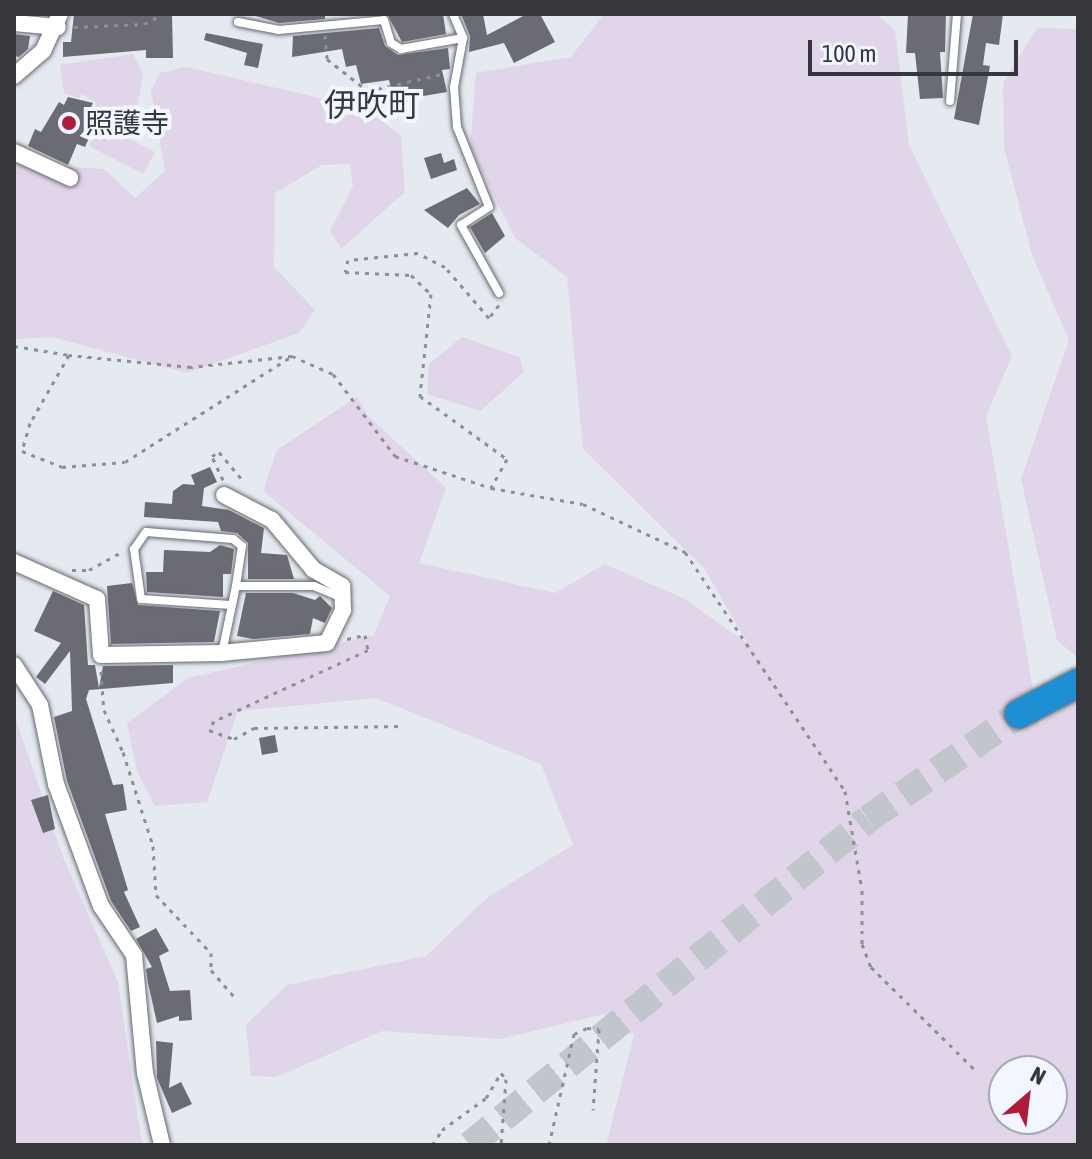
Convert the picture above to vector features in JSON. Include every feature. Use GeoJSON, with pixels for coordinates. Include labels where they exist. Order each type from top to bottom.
{"type":"FeatureCollection","features":[{"type":"Feature","properties":{"kind":"highway"},"geometry":{"type":"LineString","coordinates":[[1019,714],[1078,683]]}},
{"type":"Feature","properties":{"kind":"street"},"geometry":{"type":"LineString","coordinates":[[14,23],[59,20]]}},
{"type":"Feature","properties":{"kind":"street"},"geometry":{"type":"LineString","coordinates":[[14,76],[43,51],[59,20]]}},
{"type":"Feature","properties":{"kind":"street"},"geometry":{"type":"LineString","coordinates":[[14,152],[70,178]]}},
{"type":"Feature","properties":{"kind":"street"},"geometry":{"type":"LineString","coordinates":[[14,562],[55,577],[97,599],[101,655],[221,653],[327,643],[344,600],[342,586],[313,569],[272,520],[228,497]]}},
{"type":"Feature","properties":{"kind":"street"},"geometry":{"type":"LineString","coordinates":[[14,665],[40,705],[56,784],[101,906],[134,955],[145,1073],[162,1145]]}},
{"type":"Feature","properties":{"kind":"lane"},"geometry":{"type":"LineString","coordinates":[[453,14],[463,38],[461,68],[454,87],[457,127],[489,207],[461,225],[499,293]]}},
{"type":"Feature","properties":{"kind":"lane"},"geometry":{"type":"LineString","coordinates":[[950,101],[957,14]]}},
{"type":"Feature","properties":{"kind":"lane"},"geometry":{"type":"LineString","coordinates":[[238,22],[279,30],[325,29],[384,20],[391,43],[401,49],[463,38]]}},
{"type":"Feature","properties":{"kind":"lane"},"geometry":{"type":"LineString","coordinates":[[221,653],[236,586],[242,546],[233,539],[146,532],[134,549],[141,599],[231,605]]}},
{"type":"Feature","properties":{"kind":"lane"},"geometry":{"type":"LineString","coordinates":[[236,586],[314,586],[344,600]]}},
{"type":"Feature","properties":{"kind":"path"},"geometry":{"type":"LineString","coordinates":[[59,20],[144,24],[163,14]]}},
{"type":"Feature","properties":{"kind":"path"},"geometry":{"type":"LineString","coordinates":[[325,29],[327,59],[368,91],[461,68]]}},
{"type":"Feature","properties":{"kind":"path"},"geometry":{"type":"LineString","coordinates":[[491,488],[507,459],[420,396],[431,294],[411,275],[345,272],[348,260],[418,253],[445,267],[489,318],[499,293]]}},
{"type":"Feature","properties":{"kind":"path"},"geometry":{"type":"LineString","coordinates":[[14,346],[69,355],[191,367],[292,356],[333,374],[395,456],[491,488],[583,504],[685,552],[845,791],[862,890],[862,944],[871,967],[976,1071]]}},
{"type":"Feature","properties":{"kind":"path"},"geometry":{"type":"LineString","coordinates":[[69,355],[30,423],[22,451],[62,467],[125,462],[292,356]]}},
{"type":"Feature","properties":{"kind":"path"},"geometry":{"type":"LineString","coordinates":[[228,497],[212,456],[219,452],[243,481]]}},
{"type":"Feature","properties":{"kind":"path"},"geometry":{"type":"LineString","coordinates":[[55,577],[63,570],[89,570],[134,549]]}},
{"type":"Feature","properties":{"kind":"path"},"geometry":{"type":"LineString","coordinates":[[327,643],[365,635],[368,650],[214,721],[209,730],[234,739],[254,728],[404,726]]}},
{"type":"Feature","properties":{"kind":"path"},"geometry":{"type":"LineString","coordinates":[[101,655],[104,710],[123,752],[153,846],[156,895],[211,953],[211,970],[234,996]]}},
{"type":"Feature","properties":{"kind":"path"},"geometry":{"type":"LineString","coordinates":[[549,1145],[574,1034],[587,1028],[599,1029],[593,1110]]}},
{"type":"Feature","properties":{"kind":"path"},"geometry":{"type":"LineString","coordinates":[[432,1145],[442,1130],[486,1098],[501,1073],[506,1079],[501,1145]]}},
{"type":"Feature","properties":{"kind":"shaded area"},"geometry":{"type":"Polygon","coordinates":[[[604,14],[877,14],[895,31],[909,145],[1012,356],[986,416],[1039,725],[1078,697],[1078,1145],[606,1145],[634,1035],[604,1014],[500,1039],[382,1031],[276,1077],[251,1076],[246,1025],[287,985],[426,956],[488,897],[573,845],[541,764],[376,698],[238,711],[207,802],[155,806],[137,771],[127,723],[188,678],[374,635],[390,596],[263,491],[277,450],[357,397],[368,416],[446,488],[419,563],[555,593],[605,564],[685,599],[748,644],[704,568],[583,449],[567,277],[515,238],[470,147],[476,73],[571,57],[604,14]]]}},
{"type":"Feature","properties":{"kind":"shaded area"},"geometry":{"type":"Polygon","coordinates":[[[1037,28],[1078,29],[1078,658],[1057,640],[1021,479],[1069,340],[1032,255],[1004,147],[1003,83],[1037,28]]]}},
{"type":"Feature","properties":{"kind":"shaded area"},"geometry":{"type":"Polygon","coordinates":[[[133,54],[143,74],[137,107],[116,116],[110,130],[155,152],[143,174],[89,146],[99,129],[96,103],[82,94],[79,98],[64,93],[60,65],[133,54]]]}},
{"type":"Feature","properties":{"kind":"shaded area"},"geometry":{"type":"Polygon","coordinates":[[[186,67],[367,109],[401,136],[405,192],[341,249],[330,231],[353,186],[350,164],[322,165],[275,193],[274,267],[315,310],[299,333],[187,373],[52,337],[14,339],[14,164],[104,169],[135,198],[165,171],[151,91],[160,73],[186,67]]]}},
{"type":"Feature","properties":{"kind":"shaded area"},"geometry":{"type":"Polygon","coordinates":[[[462,337],[519,357],[524,372],[480,411],[427,394],[429,364],[462,337]]]}},
{"type":"Feature","properties":{"kind":"shaded area"},"geometry":{"type":"Polygon","coordinates":[[[14,714],[63,857],[118,982],[142,1145],[14,1145],[14,714]]]}},
{"type":"Feature","properties":{"kind":"building"},"geometry":{"type":"Polygon","coordinates":[[[74,14],[172,14],[173,58],[146,58],[146,50],[63,57],[63,42],[71,42],[74,14]]]}},
{"type":"Feature","properties":{"kind":"building"},"geometry":{"type":"Polygon","coordinates":[[[249,14],[325,14],[325,19],[279,23],[249,14]]]}},
{"type":"Feature","properties":{"kind":"building"},"geometry":{"type":"Polygon","coordinates":[[[387,14],[443,14],[446,34],[402,42],[387,14]]]}},
{"type":"Feature","properties":{"kind":"building"},"geometry":{"type":"Polygon","coordinates":[[[461,14],[483,14],[487,35],[527,14],[540,14],[555,42],[514,63],[504,43],[469,52],[470,36],[461,14]]]}},
{"type":"Feature","properties":{"kind":"building"},"geometry":{"type":"Polygon","coordinates":[[[908,14],[946,14],[945,52],[940,52],[943,98],[920,99],[915,53],[906,53],[908,14]]]}},
{"type":"Feature","properties":{"kind":"building"},"geometry":{"type":"Polygon","coordinates":[[[973,14],[1003,14],[999,45],[986,43],[983,65],[990,66],[979,125],[954,119],[973,14]]]}},
{"type":"Feature","properties":{"kind":"building"},"geometry":{"type":"Polygon","coordinates":[[[379,28],[385,46],[398,55],[448,48],[450,69],[442,70],[447,92],[394,101],[389,80],[361,84],[356,65],[346,67],[342,49],[292,57],[293,36],[379,28]]]}},
{"type":"Feature","properties":{"kind":"building"},"geometry":{"type":"Polygon","coordinates":[[[206,33],[263,44],[258,68],[244,65],[247,53],[204,40],[206,33]]]}},
{"type":"Feature","properties":{"kind":"building"},"geometry":{"type":"Polygon","coordinates":[[[14,34],[30,36],[28,49],[19,57],[14,56],[14,34]]]}},
{"type":"Feature","properties":{"kind":"building"},"geometry":{"type":"Polygon","coordinates":[[[68,97],[93,103],[87,115],[97,120],[85,147],[77,144],[68,165],[28,146],[35,129],[41,132],[59,102],[64,105],[68,97]]]}},
{"type":"Feature","properties":{"kind":"building"},"geometry":{"type":"Polygon","coordinates":[[[441,153],[444,163],[454,159],[457,170],[431,179],[424,158],[441,153]]]}},
{"type":"Feature","properties":{"kind":"building"},"geometry":{"type":"Polygon","coordinates":[[[467,188],[480,204],[459,215],[448,228],[424,210],[467,188]]]}},
{"type":"Feature","properties":{"kind":"building"},"geometry":{"type":"Polygon","coordinates":[[[492,213],[505,236],[485,253],[470,227],[492,213]]]}},
{"type":"Feature","properties":{"kind":"building"},"geometry":{"type":"Polygon","coordinates":[[[210,467],[217,482],[204,488],[202,506],[229,510],[264,528],[261,553],[287,555],[294,579],[248,579],[248,543],[237,533],[221,531],[218,522],[144,517],[145,502],[172,504],[173,491],[183,484],[195,485],[191,475],[210,467]]]}},
{"type":"Feature","properties":{"kind":"building"},"geometry":{"type":"Polygon","coordinates":[[[220,545],[234,549],[231,574],[223,574],[223,597],[147,592],[146,572],[163,572],[164,550],[210,552],[220,545]]]}},
{"type":"Feature","properties":{"kind":"building"},"geometry":{"type":"Polygon","coordinates":[[[132,583],[138,605],[220,611],[214,642],[111,644],[107,586],[132,583]]]}},
{"type":"Feature","properties":{"kind":"building"},"geometry":{"type":"Polygon","coordinates":[[[53,591],[84,605],[88,665],[95,665],[99,688],[103,666],[173,665],[173,683],[89,690],[86,699],[113,785],[123,784],[127,810],[105,814],[128,890],[124,892],[140,927],[131,931],[111,901],[67,781],[54,717],[72,711],[70,651],[45,684],[36,677],[61,643],[34,631],[53,591]]]}},
{"type":"Feature","properties":{"kind":"building"},"geometry":{"type":"Polygon","coordinates":[[[246,593],[293,593],[315,600],[320,596],[332,608],[325,623],[313,618],[310,634],[253,639],[237,636],[246,593]]]}},
{"type":"Feature","properties":{"kind":"building"},"geometry":{"type":"Polygon","coordinates":[[[275,735],[278,752],[262,755],[259,738],[275,735]]]}},
{"type":"Feature","properties":{"kind":"building"},"geometry":{"type":"Polygon","coordinates":[[[48,795],[55,829],[43,833],[31,800],[48,795]]]}},
{"type":"Feature","properties":{"kind":"building"},"geometry":{"type":"Polygon","coordinates":[[[156,928],[169,951],[159,956],[170,991],[190,990],[192,1020],[179,1021],[179,1016],[157,1023],[146,969],[152,967],[136,939],[156,928]]]}},
{"type":"Feature","properties":{"kind":"building"},"geometry":{"type":"Polygon","coordinates":[[[156,1041],[173,1043],[169,1088],[181,1082],[192,1104],[172,1113],[157,1078],[156,1041]]]}},
{"type":"Feature","properties":{"kind":"tunnel"},"geometry":{"type":"LineString","coordinates":[[470,1145],[868,819],[1019,714]]}},
{"type":"Feature","properties":{"kind":"place","name":"照護寺"},"geometry":{"type":"Point","coordinates":[69,123]}},
{"type":"Feature","properties":{"kind":"district","name":"伊吹町"},"geometry":{"type":"Point","coordinates":[372,105]}}]}
